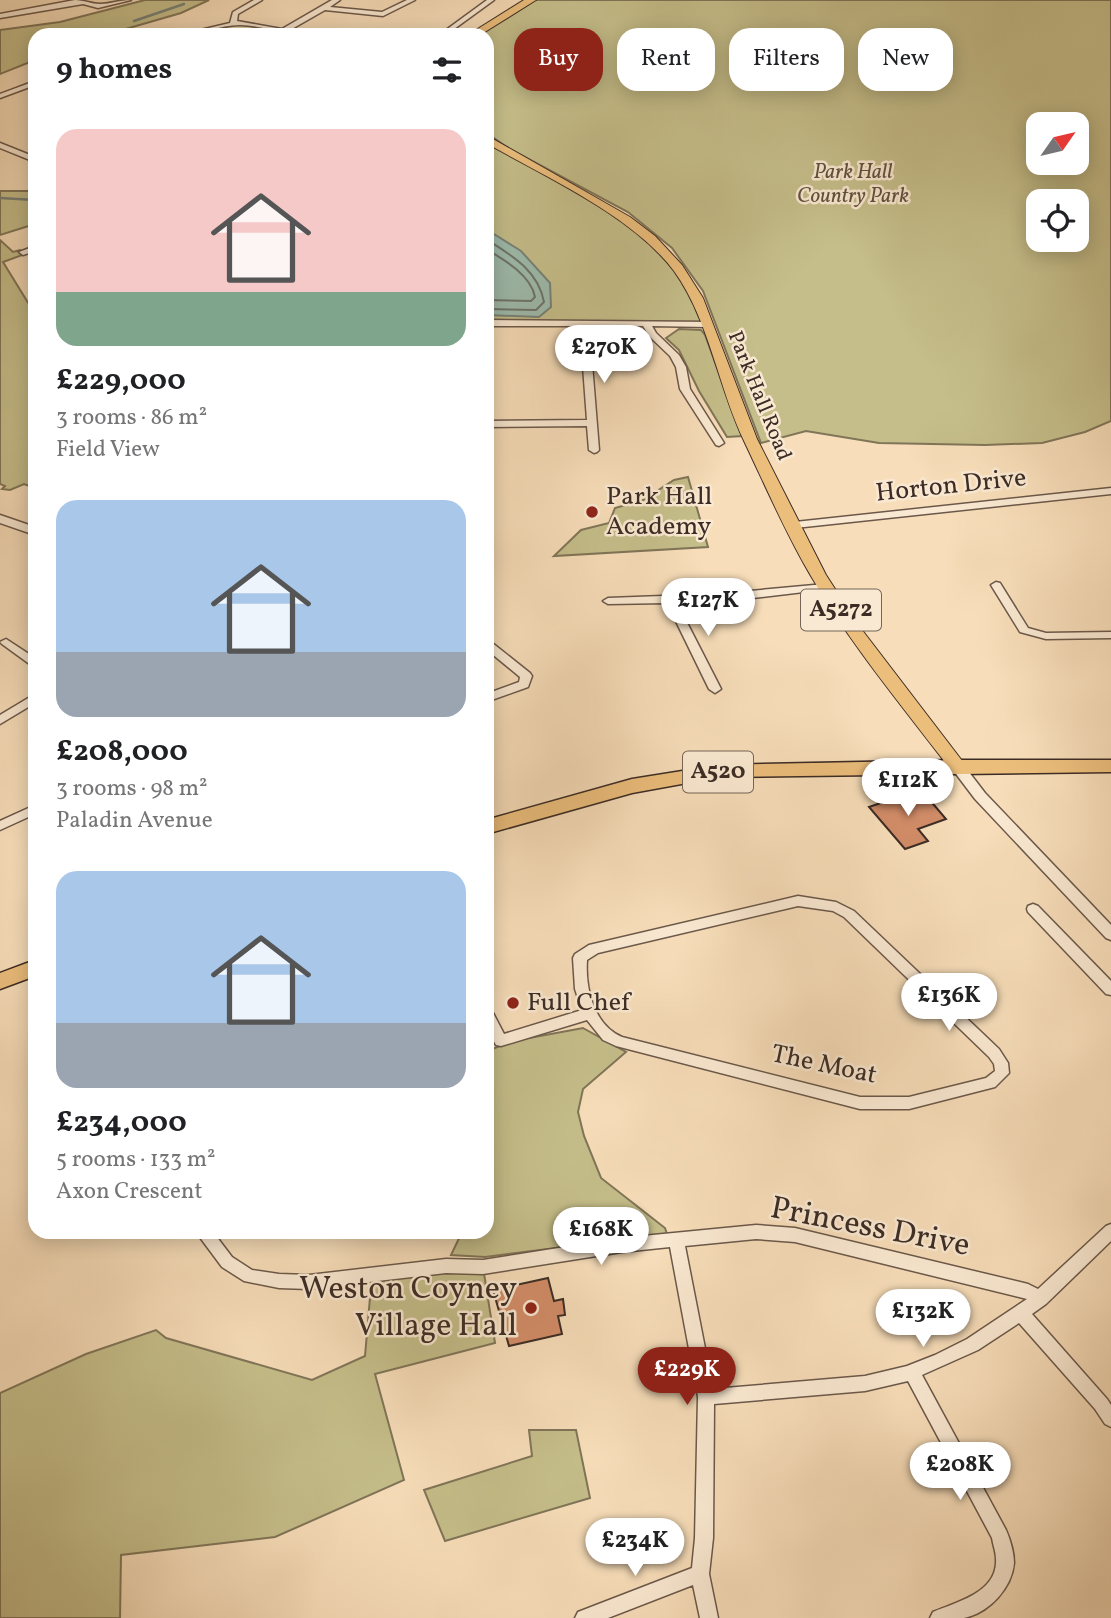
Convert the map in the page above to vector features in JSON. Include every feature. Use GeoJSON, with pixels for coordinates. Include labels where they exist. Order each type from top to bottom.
{"type":"FeatureCollection","features":[{"type":"Feature","properties":{"kind":"highway","name":"A520"},"geometry":{"type":"LineString","coordinates":[[494,825],[632,786],[720,771],[1111,766]]}},
{"type":"Feature","properties":{"kind":"highway"},"geometry":{"type":"LineString","coordinates":[[0,981],[28,971]]}},
{"type":"Feature","properties":{"kind":"main road"},"geometry":{"type":"LineString","coordinates":[[485,28],[531,0]]}},
{"type":"Feature","properties":{"kind":"main road","name":"Park Hall Road"},"geometry":{"type":"LineString","coordinates":[[494,143],[608,207],[652,239],[678,268],[697,298],[708,324],[750,439],[825,587],[870,652],[957,766]]}},
{"type":"Feature","properties":{"kind":"street"},"geometry":{"type":"LineString","coordinates":[[0,15],[79,1],[103,6],[128,0]]}},
{"type":"Feature","properties":{"kind":"street"},"geometry":{"type":"LineString","coordinates":[[233,24],[233,16],[236,13],[259,0]]}},
{"type":"Feature","properties":{"kind":"street"},"geometry":{"type":"LineString","coordinates":[[289,28],[337,0]]}},
{"type":"Feature","properties":{"kind":"street"},"geometry":{"type":"LineString","coordinates":[[324,8],[383,14],[412,0]]}},
{"type":"Feature","properties":{"kind":"street"},"geometry":{"type":"LineString","coordinates":[[446,27],[455,25],[492,0]]}},
{"type":"Feature","properties":{"kind":"street"},"geometry":{"type":"LineString","coordinates":[[214,28],[233,24],[262,28]]}},
{"type":"Feature","properties":{"kind":"street"},"geometry":{"type":"LineString","coordinates":[[0,96],[28,88]]}},
{"type":"Feature","properties":{"kind":"street"},"geometry":{"type":"LineString","coordinates":[[0,145],[28,157]]}},
{"type":"Feature","properties":{"kind":"street"},"geometry":{"type":"LineString","coordinates":[[23,252],[28,250]]}},
{"type":"Feature","properties":{"kind":"street"},"geometry":{"type":"LineString","coordinates":[[494,323],[708,324]]}},
{"type":"Feature","properties":{"kind":"street"},"geometry":{"type":"LineString","coordinates":[[584,323],[594,450]]}},
{"type":"Feature","properties":{"kind":"street"},"geometry":{"type":"LineString","coordinates":[[647,325],[657,340],[674,355],[681,367],[685,389],[719,443]]}},
{"type":"Feature","properties":{"kind":"street"},"geometry":{"type":"LineString","coordinates":[[494,424],[592,423]]}},
{"type":"Feature","properties":{"kind":"street","name":"Horton Drive"},"geometry":{"type":"LineString","coordinates":[[795,525],[1111,491]]}},
{"type":"Feature","properties":{"kind":"street"},"geometry":{"type":"LineString","coordinates":[[0,519],[28,529]]}},
{"type":"Feature","properties":{"kind":"street"},"geometry":{"type":"LineString","coordinates":[[996,585],[1024,631],[1046,636],[1111,635]]}},
{"type":"Feature","properties":{"kind":"street"},"geometry":{"type":"LineString","coordinates":[[608,601],[747,597],[825,587]]}},
{"type":"Feature","properties":{"kind":"street"},"geometry":{"type":"LineString","coordinates":[[671,601],[715,689]]}},
{"type":"Feature","properties":{"kind":"street"},"geometry":{"type":"LineString","coordinates":[[6,642],[28,659]]}},
{"type":"Feature","properties":{"kind":"street"},"geometry":{"type":"LineString","coordinates":[[494,650],[526,676],[524,684],[494,695]]}},
{"type":"Feature","properties":{"kind":"street"},"geometry":{"type":"LineString","coordinates":[[0,720],[28,702]]}},
{"type":"Feature","properties":{"kind":"street"},"geometry":{"type":"LineString","coordinates":[[957,766],[980,796],[1111,934]]}},
{"type":"Feature","properties":{"kind":"street"},"geometry":{"type":"LineString","coordinates":[[0,826],[28,812]]}},
{"type":"Feature","properties":{"kind":"street","name":"The Moat"},"geometry":{"type":"LineString","coordinates":[[799,901],[822,903],[849,914],[994,1052],[1001,1063],[1002,1073],[990,1083],[909,1103],[860,1102],[610,1038],[599,1027],[591,1013],[578,972],[580,958],[594,949],[799,901]]}},
{"type":"Feature","properties":{"kind":"street"},"geometry":{"type":"LineString","coordinates":[[1032,909],[1111,990]]}},
{"type":"Feature","properties":{"kind":"street"},"geometry":{"type":"LineString","coordinates":[[494,1043],[591,1013]]}},
{"type":"Feature","properties":{"kind":"street"},"geometry":{"type":"LineString","coordinates":[[706,1397],[868,1384],[939,1363],[1040,1300],[1111,1231]]}},
{"type":"Feature","properties":{"kind":"street","name":"Princess Drive"},"geometry":{"type":"LineString","coordinates":[[209,1239],[227,1262],[249,1276],[309,1282],[446,1266],[483,1267],[622,1245],[756,1232],[796,1235],[1028,1291],[1040,1300]]}},
{"type":"Feature","properties":{"kind":"street"},"geometry":{"type":"LineString","coordinates":[[676,1240],[706,1397],[704,1538],[700,1574],[709,1618]]}},
{"type":"Feature","properties":{"kind":"street"},"geometry":{"type":"LineString","coordinates":[[1021,1313],[1111,1419]]}},
{"type":"Feature","properties":{"kind":"street"},"geometry":{"type":"LineString","coordinates":[[912,1373],[1000,1536],[1005,1563],[999,1583],[977,1605],[939,1618]]}},
{"type":"Feature","properties":{"kind":"street"},"geometry":{"type":"LineString","coordinates":[[584,1618],[700,1574]]}},
{"type":"Feature","properties":{"kind":"green space"},"geometry":{"type":"Polygon","coordinates":[[[145,0],[209,0],[181,13],[129,28],[28,28],[28,63],[0,74],[0,30],[60,22],[145,0]]]}},
{"type":"Feature","properties":{"kind":"green space","name":"Park Hall Country Park"},"geometry":{"type":"Polygon","coordinates":[[[535,0],[1111,0],[1111,421],[1085,432],[1042,443],[879,443],[806,431],[761,443],[703,291],[672,248],[628,212],[494,138],[494,28],[490,28],[535,0]]]}},
{"type":"Feature","properties":{"kind":"green space"},"geometry":{"type":"Polygon","coordinates":[[[494,142],[587,195],[664,252],[708,324],[494,323],[494,142]]]}},
{"type":"Feature","properties":{"kind":"green space"},"geometry":{"type":"Polygon","coordinates":[[[0,191],[28,191],[28,226],[0,235],[0,191]]]}},
{"type":"Feature","properties":{"kind":"green space"},"geometry":{"type":"Polygon","coordinates":[[[0,240],[13,252],[20,250],[25,254],[3,262],[28,303],[28,485],[24,484],[10,490],[2,489],[5,486],[0,484],[0,240]]]}},
{"type":"Feature","properties":{"kind":"green space"},"geometry":{"type":"Polygon","coordinates":[[[679,329],[701,330],[705,335],[742,436],[727,437],[699,391],[679,350],[666,338],[679,329]]]}},
{"type":"Feature","properties":{"kind":"green space"},"geometry":{"type":"Polygon","coordinates":[[[688,477],[708,547],[554,556],[581,530],[609,523],[615,508],[643,500],[674,480],[688,477]]]}},
{"type":"Feature","properties":{"kind":"green space"},"geometry":{"type":"Polygon","coordinates":[[[583,1028],[626,1052],[583,1089],[578,1112],[584,1136],[601,1178],[665,1228],[667,1234],[485,1257],[451,1255],[459,1239],[494,1239],[494,1048],[513,1041],[583,1028]]]}},
{"type":"Feature","properties":{"kind":"green space"},"geometry":{"type":"Polygon","coordinates":[[[483,1267],[495,1343],[375,1374],[404,1480],[275,1537],[121,1555],[120,1618],[0,1618],[0,1393],[86,1354],[156,1330],[166,1338],[312,1380],[365,1356],[372,1274],[483,1267]]]}},
{"type":"Feature","properties":{"kind":"green space"},"geometry":{"type":"Polygon","coordinates":[[[529,1430],[576,1430],[590,1498],[445,1541],[424,1490],[532,1456],[529,1430]]]}},
{"type":"Feature","properties":{"kind":"water"},"geometry":{"type":"Polygon","coordinates":[[[494,234],[521,251],[550,283],[551,307],[539,317],[494,315],[494,234]]]}},
{"type":"Feature","properties":{"kind":"building"},"geometry":{"type":"Polygon","coordinates":[[[923,792],[946,819],[918,829],[928,841],[905,849],[869,807],[907,794],[910,797],[923,792]]]}},
{"type":"Feature","properties":{"kind":"building","name":"Weston Coyney Village Hall"},"geometry":{"type":"Polygon","coordinates":[[[548,1278],[554,1301],[563,1299],[565,1315],[558,1316],[562,1334],[509,1346],[493,1290],[548,1278]]]}},
{"type":"Feature","properties":{"kind":"waterway"},"geometry":{"type":"LineString","coordinates":[[134,21],[184,4]]}},
{"type":"Feature","properties":{"kind":"waterway"},"geometry":{"type":"LineString","coordinates":[[0,198],[28,200]]}},
{"type":"Feature","properties":{"kind":"place","name":"Park Hall Academy"},"geometry":{"type":"Point","coordinates":[592,512]}},
{"type":"Feature","properties":{"kind":"place","name":"Full Chef"},"geometry":{"type":"Point","coordinates":[513,1003]}},
{"type":"Feature","properties":{"kind":"place","name":"Weston Coyney Village Hall"},"geometry":{"type":"Point","coordinates":[531,1308]}}]}
